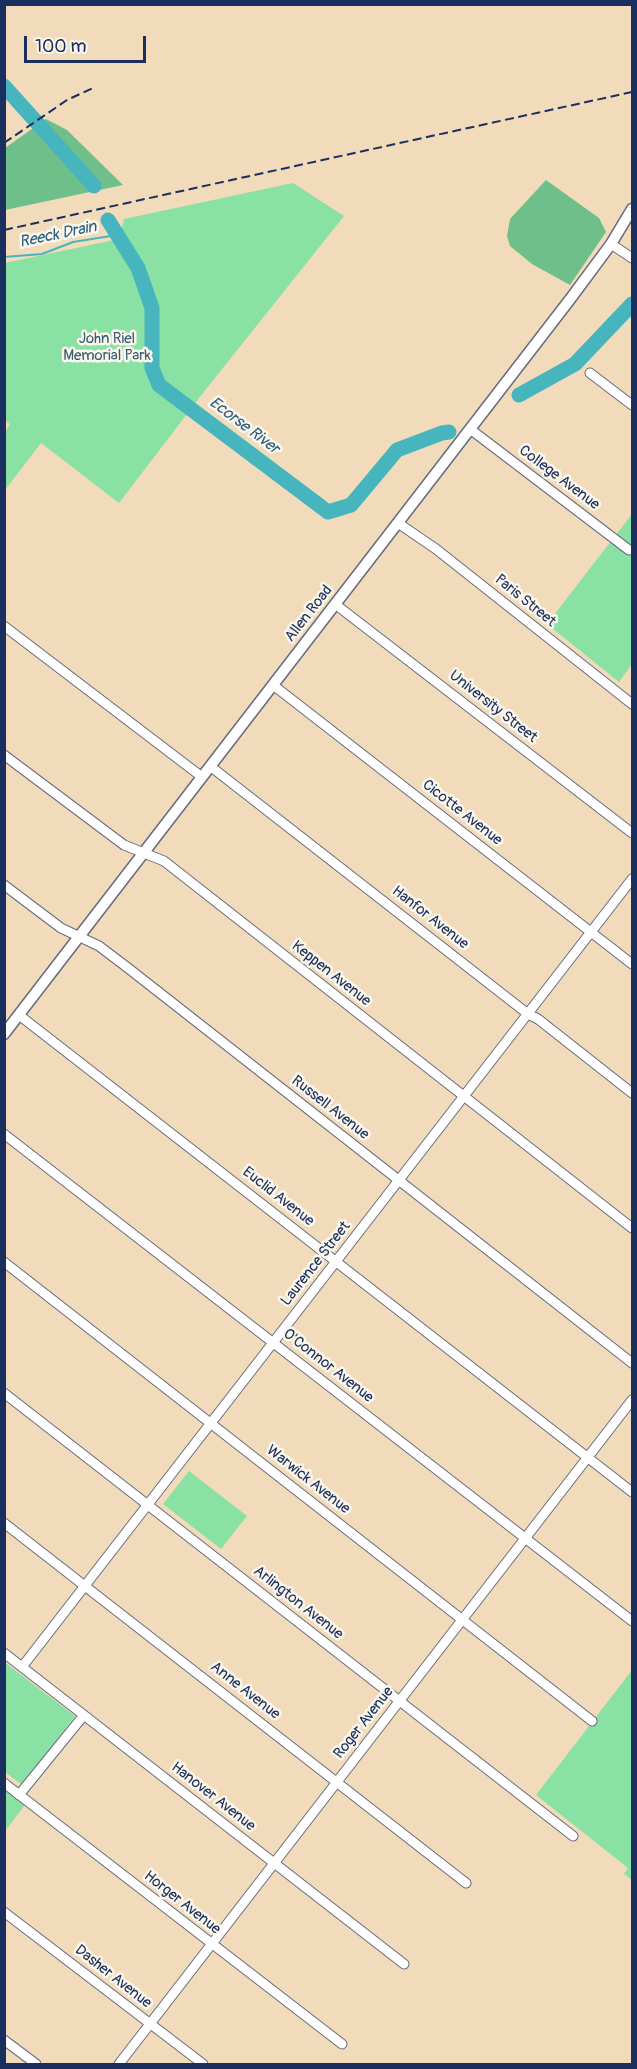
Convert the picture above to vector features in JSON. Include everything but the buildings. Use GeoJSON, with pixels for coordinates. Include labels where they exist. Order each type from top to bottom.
{"type":"FeatureCollection","features":[{"type":"Feature","properties":{"kind":"main road","name":"Allen Road"},"geometry":{"type":"LineString","coordinates":[[6,1027],[19,1015],[398,523],[611,244],[633,209]]}},
{"type":"Feature","properties":{"kind":"street"},"geometry":{"type":"LineString","coordinates":[[611,244],[633,258]]}},
{"type":"Feature","properties":{"kind":"street"},"geometry":{"type":"LineString","coordinates":[[590,373],[633,405]]}},
{"type":"Feature","properties":{"kind":"street","name":"College Avenue"},"geometry":{"type":"LineString","coordinates":[[470,429],[628,550]]}},
{"type":"Feature","properties":{"kind":"street","name":"Paris Street"},"geometry":{"type":"LineString","coordinates":[[398,523],[436,549],[633,704]]}},
{"type":"Feature","properties":{"kind":"street","name":"University Street"},"geometry":{"type":"LineString","coordinates":[[335,604],[633,833]]}},
{"type":"Feature","properties":{"kind":"street"},"geometry":{"type":"LineString","coordinates":[[4,626],[202,777]]}},
{"type":"Feature","properties":{"kind":"street","name":"Cicotte Avenue"},"geometry":{"type":"LineString","coordinates":[[273,685],[633,964]]}},
{"type":"Feature","properties":{"kind":"street","name":"Keppen Avenue"},"geometry":{"type":"LineString","coordinates":[[4,755],[124,845],[164,861],[633,1228]]}},
{"type":"Feature","properties":{"kind":"street","name":"Hanfor Avenue"},"geometry":{"type":"LineString","coordinates":[[210,766],[633,1093]]}},
{"type":"Feature","properties":{"kind":"street","name":"Laurence Street"},"geometry":{"type":"LineString","coordinates":[[22,1667],[633,879]]}},
{"type":"Feature","properties":{"kind":"street","name":"Russell Avenue"},"geometry":{"type":"LineString","coordinates":[[4,885],[61,928],[99,946],[121,962],[633,1363]]}},
{"type":"Feature","properties":{"kind":"street","name":"Euclid Avenue"},"geometry":{"type":"LineString","coordinates":[[19,1015],[633,1492]]}},
{"type":"Feature","properties":{"kind":"street","name":"O'Connor Avenue"},"geometry":{"type":"LineString","coordinates":[[4,1134],[633,1621]]}},
{"type":"Feature","properties":{"kind":"street","name":"Warwick Avenue"},"geometry":{"type":"LineString","coordinates":[[4,1262],[592,1721]]}},
{"type":"Feature","properties":{"kind":"street","name":"Arlington Avenue"},"geometry":{"type":"LineString","coordinates":[[4,1393],[573,1836]]}},
{"type":"Feature","properties":{"kind":"street","name":"Roger Avenue"},"geometry":{"type":"LineString","coordinates":[[118,2064],[633,1400]]}},
{"type":"Feature","properties":{"kind":"street","name":"Anne Avenue"},"geometry":{"type":"LineString","coordinates":[[4,1523],[466,1883]]}},
{"type":"Feature","properties":{"kind":"street","name":"Hanover Avenue"},"geometry":{"type":"LineString","coordinates":[[4,1653],[404,1964]]}},
{"type":"Feature","properties":{"kind":"street"},"geometry":{"type":"LineString","coordinates":[[19,1795],[84,1715]]}},
{"type":"Feature","properties":{"kind":"street","name":"Horger Avenue"},"geometry":{"type":"LineString","coordinates":[[4,1783],[342,2044]]}},
{"type":"Feature","properties":{"kind":"street","name":"Dasher Avenue"},"geometry":{"type":"LineString","coordinates":[[4,1912],[203,2064]]}},
{"type":"Feature","properties":{"kind":"street"},"geometry":{"type":"LineString","coordinates":[[4,2040],[36,2064]]}},
{"type":"Feature","properties":{"kind":"green space"},"geometry":{"type":"Polygon","coordinates":[[[46,119],[67,130],[123,185],[5,210],[5,148],[46,119]]]}},
{"type":"Feature","properties":{"kind":"green space"},"geometry":{"type":"Polygon","coordinates":[[[546,180],[599,218],[606,232],[570,285],[532,264],[510,246],[507,236],[510,219],[546,180]]]}},
{"type":"Feature","properties":{"kind":"green space","name":"John Riel Memorial Park"},"geometry":{"type":"Polygon","coordinates":[[[293,183],[344,216],[119,503],[41,443],[5,490],[5,432],[10,424],[4,420],[5,263],[119,239],[124,219],[293,183]]]}},
{"type":"Feature","properties":{"kind":"green space"},"geometry":{"type":"Polygon","coordinates":[[[632,514],[632,664],[619,682],[547,624],[632,514]]]}},
{"type":"Feature","properties":{"kind":"green space"},"geometry":{"type":"Polygon","coordinates":[[[189,1471],[247,1516],[221,1549],[163,1504],[189,1471]]]}},
{"type":"Feature","properties":{"kind":"green space"},"geometry":{"type":"Polygon","coordinates":[[[4,1662],[75,1716],[22,1785],[5,1772],[4,1662]]]}},
{"type":"Feature","properties":{"kind":"green space"},"geometry":{"type":"Polygon","coordinates":[[[632,1670],[632,1880],[624,1874],[628,1868],[536,1795],[632,1670]]]}},
{"type":"Feature","properties":{"kind":"green space"},"geometry":{"type":"Polygon","coordinates":[[[4,1789],[25,1805],[5,1831],[4,1831],[4,1789]]]}},
{"type":"Feature","properties":{"kind":"waterway","name":"Ecorse River"},"geometry":{"type":"LineString","coordinates":[[4,86],[94,186]]}},
{"type":"Feature","properties":{"kind":"waterway","name":"Ecorse River"},"geometry":{"type":"LineString","coordinates":[[108,220],[138,268],[152,308],[152,368],[159,385],[328,512],[351,505],[397,450],[449,432]]}},
{"type":"Feature","properties":{"kind":"waterway","name":"Reeck Drain"},"geometry":{"type":"LineString","coordinates":[[4,257],[42,254],[73,242],[117,235]]}},
{"type":"Feature","properties":{"kind":"waterway","name":"Ecorse River"},"geometry":{"type":"LineString","coordinates":[[519,395],[575,364],[632,304]]}},
{"type":"Feature","properties":{"kind":"railway"},"geometry":{"type":"LineString","coordinates":[[4,143],[67,100],[93,88]]}},
{"type":"Feature","properties":{"kind":"railway"},"geometry":{"type":"LineString","coordinates":[[4,230],[632,92]]}}]}
